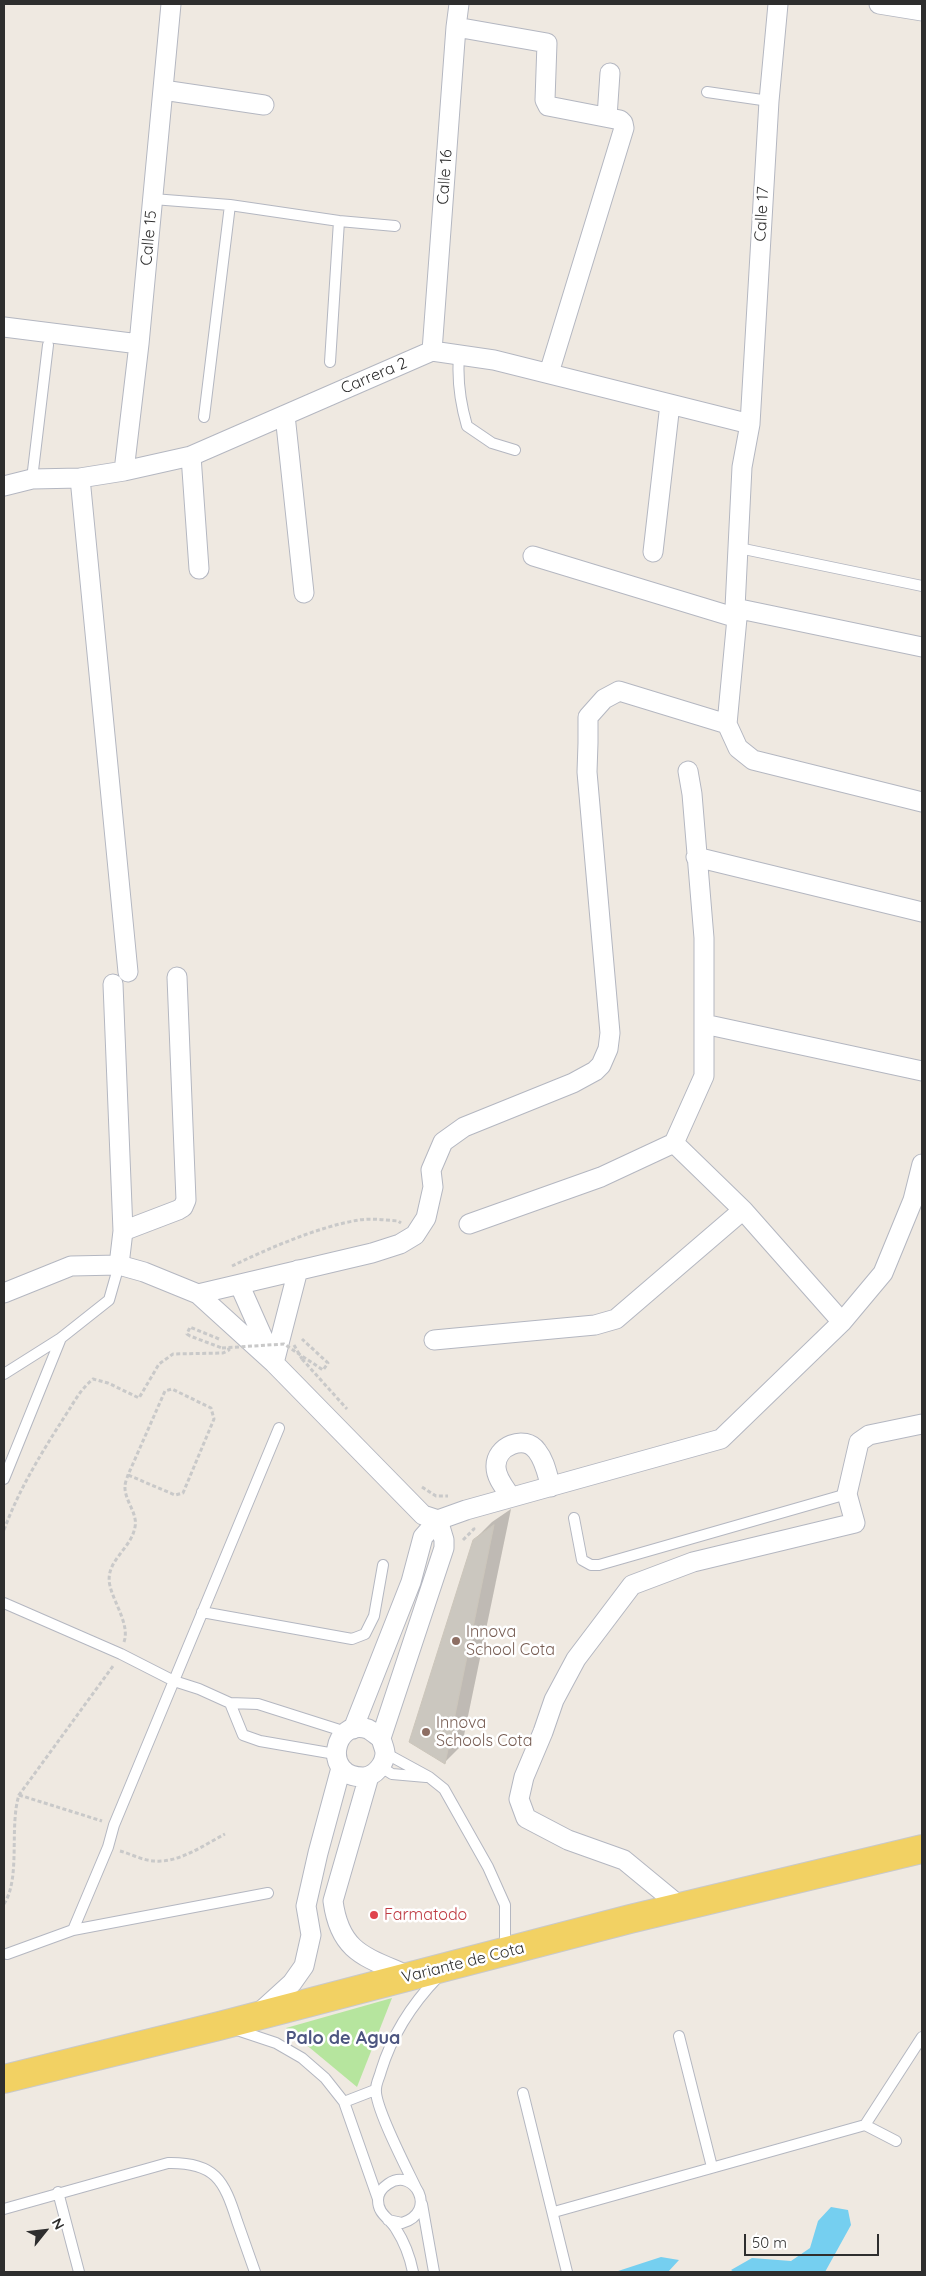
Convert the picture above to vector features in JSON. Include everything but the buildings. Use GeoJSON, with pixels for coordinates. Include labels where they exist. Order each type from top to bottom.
{"type":"FeatureCollection","features":[{"type":"Feature","properties":{"kind":"main road","name":"Variante de Cota"},"geometry":{"type":"LineString","coordinates":[[4,2079],[219,2026],[681,1907],[922,1849]]}},
{"type":"Feature","properties":{"kind":"street","name":"Calle 15"},"geometry":{"type":"LineString","coordinates":[[124,471],[139,344],[171,4]]}},
{"type":"Feature","properties":{"kind":"street","name":"Calle 16"},"geometry":{"type":"LineString","coordinates":[[432,351],[459,4]]}},
{"type":"Feature","properties":{"kind":"street","name":"Calle 17"},"geometry":{"type":"LineString","coordinates":[[727,724],[736,613],[742,467],[750,424],[769,101],[778,4]]}},
{"type":"Feature","properties":{"kind":"street"},"geometry":{"type":"LineString","coordinates":[[879,4],[922,11]]}},
{"type":"Feature","properties":{"kind":"street"},"geometry":{"type":"LineString","coordinates":[[456,27],[547,43],[545,100],[548,106],[607,117],[620,120],[623,123],[624,128],[549,373]]}},
{"type":"Feature","properties":{"kind":"street"},"geometry":{"type":"LineString","coordinates":[[607,117],[610,73]]}},
{"type":"Feature","properties":{"kind":"street"},"geometry":{"type":"LineString","coordinates":[[163,90],[264,105]]}},
{"type":"Feature","properties":{"kind":"street"},"geometry":{"type":"LineString","coordinates":[[4,327],[139,344]]}},
{"type":"Feature","properties":{"kind":"street"},"geometry":{"type":"LineString","coordinates":[[432,351],[494,360],[750,424]]}},
{"type":"Feature","properties":{"kind":"street","name":"Carrera 2"},"geometry":{"type":"LineString","coordinates":[[4,486],[32,479],[80,478],[124,471],[191,456],[432,351]]}},
{"type":"Feature","properties":{"kind":"street"},"geometry":{"type":"LineString","coordinates":[[653,552],[670,404]]}},
{"type":"Feature","properties":{"kind":"street"},"geometry":{"type":"LineString","coordinates":[[285,414],[304,593]]}},
{"type":"Feature","properties":{"kind":"street"},"geometry":{"type":"LineString","coordinates":[[191,456],[199,570]]}},
{"type":"Feature","properties":{"kind":"street"},"geometry":{"type":"LineString","coordinates":[[80,478],[128,972]]}},
{"type":"Feature","properties":{"kind":"street"},"geometry":{"type":"LineString","coordinates":[[533,556],[736,613],[922,647]]}},
{"type":"Feature","properties":{"kind":"street"},"geometry":{"type":"LineString","coordinates":[[198,1294],[240,1286],[372,1253],[400,1244],[415,1235],[426,1218],[433,1187],[431,1170],[443,1142],[464,1127],[573,1083],[602,1065],[608,1050],[610,1033],[587,772],[588,717],[604,699],[619,691],[727,724],[738,748],[753,760],[922,802]]}},
{"type":"Feature","properties":{"kind":"street"},"geometry":{"type":"LineString","coordinates":[[469,1224],[601,1177],[674,1143],[704,1076],[704,938],[693,803],[688,771]]}},
{"type":"Feature","properties":{"kind":"street"},"geometry":{"type":"LineString","coordinates":[[696,857],[922,912]]}},
{"type":"Feature","properties":{"kind":"street"},"geometry":{"type":"LineString","coordinates":[[123,1231],[178,1210],[184,1207],[186,1200],[177,977]]}},
{"type":"Feature","properties":{"kind":"street"},"geometry":{"type":"LineString","coordinates":[[113,984],[123,1231],[119,1265]]}},
{"type":"Feature","properties":{"kind":"street"},"geometry":{"type":"LineString","coordinates":[[704,1024],[922,1071]]}},
{"type":"Feature","properties":{"kind":"street"},"geometry":{"type":"LineString","coordinates":[[674,1143],[743,1210],[842,1322]]}},
{"type":"Feature","properties":{"kind":"street"},"geometry":{"type":"LineString","coordinates":[[255,2016],[292,1983],[304,1966],[311,1935],[306,1906],[338,1761],[338,1742],[350,1730],[411,1582],[423,1538],[438,1520],[466,1510],[721,1439],[842,1322],[883,1273],[913,1200],[922,1164]]}},
{"type":"Feature","properties":{"kind":"street"},"geometry":{"type":"LineString","coordinates":[[434,1340],[595,1324],[616,1319],[743,1210]]}},
{"type":"Feature","properties":{"kind":"street"},"geometry":{"type":"LineString","coordinates":[[4,1292],[71,1266],[119,1265],[144,1272],[198,1294],[274,1363],[423,1515],[438,1520]]}},
{"type":"Feature","properties":{"kind":"street"},"geometry":{"type":"LineString","coordinates":[[274,1363],[298,1270]]}},
{"type":"Feature","properties":{"kind":"street"},"geometry":{"type":"LineString","coordinates":[[240,1286],[274,1363]]}},
{"type":"Feature","properties":{"kind":"street"},"geometry":{"type":"LineString","coordinates":[[681,1907],[624,1860],[568,1840],[526,1818],[519,1799],[524,1776],[543,1732],[554,1700],[576,1659],[632,1585],[693,1562],[855,1523],[848,1494],[860,1442],[869,1435],[922,1424]]}},
{"type":"Feature","properties":{"kind":"street"},"geometry":{"type":"LineString","coordinates":[[511,1497],[499,1479],[495,1466],[500,1453],[510,1444],[524,1443],[536,1448],[543,1460],[551,1487]]}},
{"type":"Feature","properties":{"kind":"street"},"geometry":{"type":"LineString","coordinates":[[408,1976],[363,1956],[344,1939],[336,1921],[333,1901],[444,1548],[444,1540],[438,1520]]}},
{"type":"Feature","properties":{"kind":"street"},"geometry":{"type":"LineString","coordinates":[[350,1730],[368,1729],[379,1759]]}},
{"type":"Feature","properties":{"kind":"street"},"geometry":{"type":"LineString","coordinates":[[338,1761],[354,1777],[379,1759]]}},
{"type":"Feature","properties":{"kind":"lane"},"geometry":{"type":"LineString","coordinates":[[706,92],[769,101]]}},
{"type":"Feature","properties":{"kind":"lane"},"geometry":{"type":"LineString","coordinates":[[153,199],[230,205],[339,221],[395,226]]}},
{"type":"Feature","properties":{"kind":"lane"},"geometry":{"type":"LineString","coordinates":[[204,416],[230,205]]}},
{"type":"Feature","properties":{"kind":"lane"},"geometry":{"type":"LineString","coordinates":[[330,362],[339,221]]}},
{"type":"Feature","properties":{"kind":"lane"},"geometry":{"type":"LineString","coordinates":[[32,479],[48,345]]}},
{"type":"Feature","properties":{"kind":"lane"},"geometry":{"type":"LineString","coordinates":[[459,356],[457,376],[459,400],[467,426],[492,443],[515,450]]}},
{"type":"Feature","properties":{"kind":"lane"},"geometry":{"type":"LineString","coordinates":[[739,548],[922,586]]}},
{"type":"Feature","properties":{"kind":"lane"},"geometry":{"type":"LineString","coordinates":[[4,1374],[61,1338],[110,1300],[119,1265]]}},
{"type":"Feature","properties":{"kind":"lane"},"geometry":{"type":"LineString","coordinates":[[4,1479],[61,1338]]}},
{"type":"Feature","properties":{"kind":"lane"},"geometry":{"type":"LineString","coordinates":[[73,1930],[108,1847],[114,1825],[279,1428]]}},
{"type":"Feature","properties":{"kind":"lane"},"geometry":{"type":"LineString","coordinates":[[574,1518],[582,1560],[591,1565],[599,1565],[848,1494]]}},
{"type":"Feature","properties":{"kind":"lane"},"geometry":{"type":"LineString","coordinates":[[202,1612],[352,1639],[365,1634],[374,1616],[383,1565]]}},
{"type":"Feature","properties":{"kind":"lane"},"geometry":{"type":"LineString","coordinates":[[4,1602],[120,1654],[174,1681],[199,1689],[230,1703],[258,1704],[350,1730]]}},
{"type":"Feature","properties":{"kind":"lane"},"geometry":{"type":"LineString","coordinates":[[230,1703],[243,1735],[338,1761]]}},
{"type":"Feature","properties":{"kind":"lane"},"geometry":{"type":"LineString","coordinates":[[379,1759],[392,1774],[429,1777]]}},
{"type":"Feature","properties":{"kind":"lane"},"geometry":{"type":"LineString","coordinates":[[379,1759],[429,1777],[444,1789],[497,1885],[505,1905],[505,1952]]}},
{"type":"Feature","properties":{"kind":"lane"},"geometry":{"type":"LineString","coordinates":[[7,1954],[73,1930],[268,1893]]}},
{"type":"Feature","properties":{"kind":"lane"},"geometry":{"type":"LineString","coordinates":[[434,2272],[418,2192],[384,2119],[375,2090],[386,2056],[402,2023],[422,1993],[447,1967]]}},
{"type":"Feature","properties":{"kind":"lane"},"geometry":{"type":"LineString","coordinates":[[219,2026],[248,2032],[285,2048],[302,2058],[325,2078],[344,2102],[382,2215],[395,2226],[411,2259],[414,2272]]}},
{"type":"Feature","properties":{"kind":"lane"},"geometry":{"type":"LineString","coordinates":[[679,2036],[712,2167]]}},
{"type":"Feature","properties":{"kind":"lane"},"geometry":{"type":"LineString","coordinates":[[554,2212],[866,2125],[922,2037]]}},
{"type":"Feature","properties":{"kind":"lane"},"geometry":{"type":"LineString","coordinates":[[344,2102],[375,2090]]}},
{"type":"Feature","properties":{"kind":"lane"},"geometry":{"type":"LineString","coordinates":[[523,2093],[554,2212],[567,2272]]}},
{"type":"Feature","properties":{"kind":"lane"},"geometry":{"type":"LineString","coordinates":[[866,2125],[896,2141]]}},
{"type":"Feature","properties":{"kind":"lane"},"geometry":{"type":"LineString","coordinates":[[4,2209],[58,2192],[168,2163],[187,2163],[205,2169],[218,2178],[227,2190],[255,2272]]}},
{"type":"Feature","properties":{"kind":"lane"},"geometry":{"type":"LineString","coordinates":[[378,2199],[384,2187],[396,2180],[404,2180],[418,2192],[419,2211],[409,2221],[402,2223],[388,2220]]}},
{"type":"Feature","properties":{"kind":"lane"},"geometry":{"type":"LineString","coordinates":[[58,2192],[79,2272]]}},
{"type":"Feature","properties":{"kind":"path"},"geometry":{"type":"LineString","coordinates":[[225,1270],[280,1245],[358,1220],[398,1221],[415,1235]]}},
{"type":"Feature","properties":{"kind":"path"},"geometry":{"type":"LineString","coordinates":[[4,1530],[13,1506],[43,1450],[81,1389],[93,1379],[108,1383],[139,1398],[159,1364],[173,1354],[223,1353],[229,1350],[228,1345],[216,1337],[190,1327],[187,1334],[190,1336],[222,1348],[229,1348],[284,1344],[323,1370],[328,1363],[302,1339]]}},
{"type":"Feature","properties":{"kind":"path"},"geometry":{"type":"LineString","coordinates":[[286,1339],[291,1355]]}},
{"type":"Feature","properties":{"kind":"path"},"geometry":{"type":"LineString","coordinates":[[294,1345],[302,1359],[352,1415]]}},
{"type":"Feature","properties":{"kind":"path"},"geometry":{"type":"LineString","coordinates":[[4,1904],[11,1888],[14,1816],[19,1795],[120,1654],[126,1638],[110,1586],[109,1575],[112,1563],[133,1535],[136,1525],[125,1487],[128,1475],[165,1391],[172,1388],[211,1408],[214,1418],[183,1493],[175,1495],[128,1475]]}},
{"type":"Feature","properties":{"kind":"path"},"geometry":{"type":"LineString","coordinates":[[423,1493],[418,1485],[436,1496],[453,1496]]}},
{"type":"Feature","properties":{"kind":"path"},"geometry":{"type":"LineString","coordinates":[[460,1547],[463,1540],[474,1528],[466,1510]]}},
{"type":"Feature","properties":{"kind":"path"},"geometry":{"type":"LineString","coordinates":[[19,1795],[114,1825]]}},
{"type":"Feature","properties":{"kind":"path"},"geometry":{"type":"LineString","coordinates":[[108,1847],[153,1862],[167,1861],[225,1834]]}},
{"type":"Feature","properties":{"kind":"green space"},"geometry":{"type":"Polygon","coordinates":[[[392,1998],[357,2087],[286,2028],[392,1998]]]}},
{"type":"Feature","properties":{"kind":"water"},"geometry":{"type":"Polygon","coordinates":[[[831,2207],[848,2210],[851,2225],[825,2272],[734,2272],[731,2270],[752,2258],[791,2261],[810,2248],[818,2221],[831,2207]]]}},
{"type":"Feature","properties":{"kind":"water"},"geometry":{"type":"Polygon","coordinates":[[[661,2257],[679,2260],[668,2272],[615,2272],[661,2257]]]}},
{"type":"Feature","properties":{"kind":"place","name":"Innova School Cota"},"geometry":{"type":"Point","coordinates":[456,1641]}},
{"type":"Feature","properties":{"kind":"place","name":"Innova Schools Cota"},"geometry":{"type":"Point","coordinates":[426,1732]}},
{"type":"Feature","properties":{"kind":"place","name":"Farmatodo"},"geometry":{"type":"Point","coordinates":[374,1915]}},
{"type":"Feature","properties":{"kind":"district","name":"Palo de Agua"},"geometry":{"type":"Point","coordinates":[343,2039]}}]}
